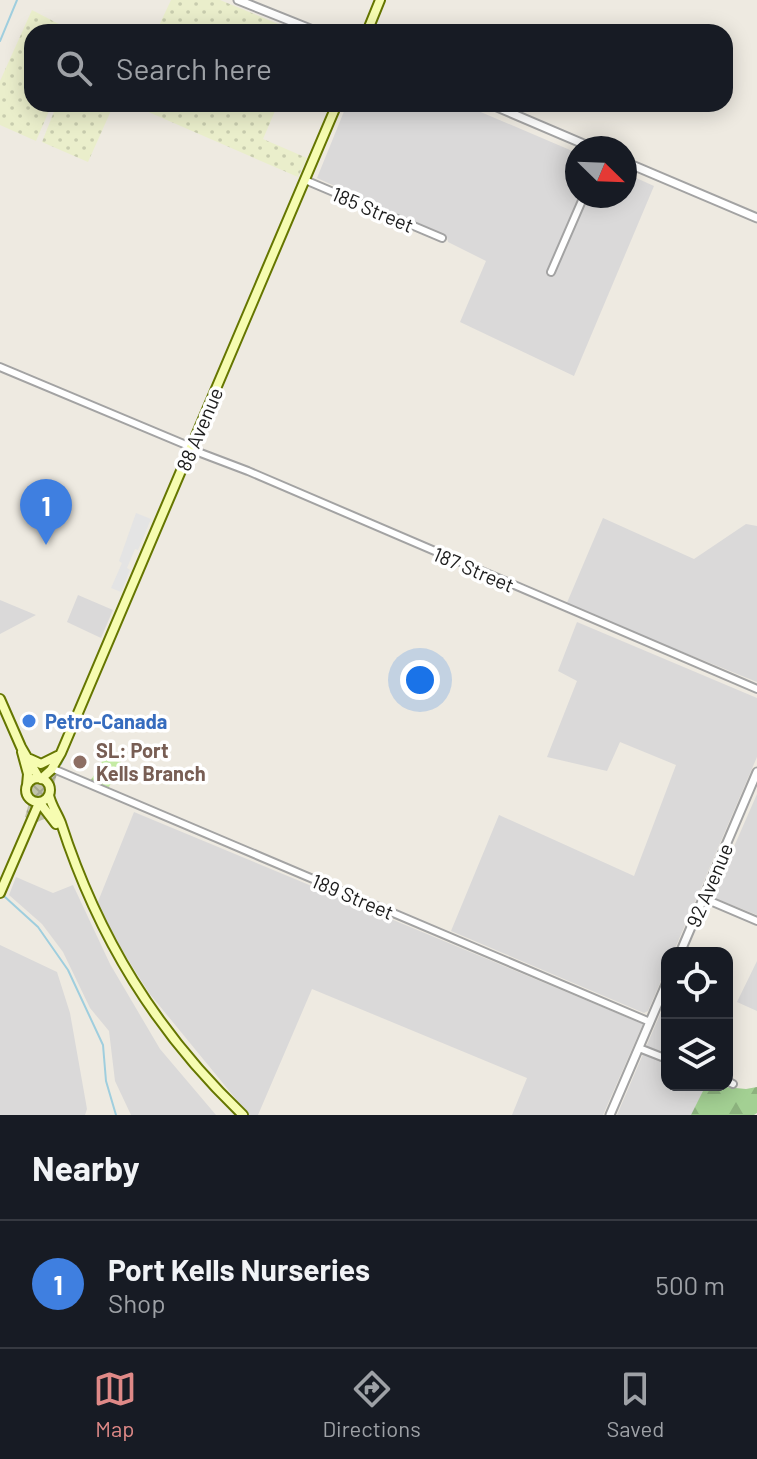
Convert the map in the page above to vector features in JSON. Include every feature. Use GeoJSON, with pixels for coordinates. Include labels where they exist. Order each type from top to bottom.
{"type":"FeatureCollection","features":[{"type":"Feature","properties":{"kind":"main road"},"geometry":{"type":"LineString","coordinates":[[370,24],[380,0]]}},
{"type":"Feature","properties":{"kind":"main road","name":"88 Avenue"},"geometry":{"type":"LineString","coordinates":[[40,778],[51,770],[59,754],[334,112]]}},
{"type":"Feature","properties":{"kind":"main road"},"geometry":{"type":"LineString","coordinates":[[0,699],[21,747],[28,774],[29,826]]}},
{"type":"Feature","properties":{"kind":"main road"},"geometry":{"type":"LineString","coordinates":[[21,747],[49,791],[63,835]]}},
{"type":"Feature","properties":{"kind":"main road"},"geometry":{"type":"LineString","coordinates":[[29,758],[41,764],[59,754]]}},
{"type":"Feature","properties":{"kind":"main road","name":"88 Avenue"},"geometry":{"type":"LineString","coordinates":[[49,791],[59,754]]}},
{"type":"Feature","properties":{"kind":"main road"},"geometry":{"type":"LineString","coordinates":[[27,785],[40,778]]}},
{"type":"Feature","properties":{"kind":"main road"},"geometry":{"type":"LineString","coordinates":[[0,893],[40,803],[49,791]]}},
{"type":"Feature","properties":{"kind":"main road"},"geometry":{"type":"LineString","coordinates":[[28,797],[40,803],[63,835],[102,929],[137,989],[179,1046],[243,1115]]}},
{"type":"Feature","properties":{"kind":"main road"},"geometry":{"type":"LineString","coordinates":[[29,826],[42,816],[52,817]]}},
{"type":"Feature","properties":{"kind":"street"},"geometry":{"type":"LineString","coordinates":[[238,0],[298,24]]}},
{"type":"Feature","properties":{"kind":"street"},"geometry":{"type":"LineString","coordinates":[[509,112],[565,136]]}},
{"type":"Feature","properties":{"kind":"street"},"geometry":{"type":"LineString","coordinates":[[637,167],[757,218]]}},
{"type":"Feature","properties":{"kind":"street","name":"185 Street"},"geometry":{"type":"LineString","coordinates":[[305,180],[442,238]]}},
{"type":"Feature","properties":{"kind":"street"},"geometry":{"type":"LineString","coordinates":[[551,272],[579,208]]}},
{"type":"Feature","properties":{"kind":"street","name":"187 Street"},"geometry":{"type":"LineString","coordinates":[[0,367],[757,689]]}},
{"type":"Feature","properties":{"kind":"street","name":"189 Street"},"geometry":{"type":"LineString","coordinates":[[56,770],[650,1022]]}},
{"type":"Feature","properties":{"kind":"street","name":"92 Avenue"},"geometry":{"type":"LineString","coordinates":[[683,947],[757,772]]}},
{"type":"Feature","properties":{"kind":"street"},"geometry":{"type":"LineString","coordinates":[[703,898],[757,921]]}},
{"type":"Feature","properties":{"kind":"street"},"geometry":{"type":"LineString","coordinates":[[610,1115],[661,996]]}},
{"type":"Feature","properties":{"kind":"street"},"geometry":{"type":"LineString","coordinates":[[639,1048],[661,1057]]}},
{"type":"Feature","properties":{"kind":"shaded area"},"geometry":{"type":"Polygon","coordinates":[[[171,0],[220,0],[278,24],[160,24],[171,0]]]}},
{"type":"Feature","properties":{"kind":"shaded area"},"geometry":{"type":"Polygon","coordinates":[[[32,10],[59,24],[26,24],[32,10]]]}},
{"type":"Feature","properties":{"kind":"shaded area"},"geometry":{"type":"Polygon","coordinates":[[[24,28],[24,112],[49,112],[36,141],[0,125],[0,81],[24,28]]]}},
{"type":"Feature","properties":{"kind":"shaded area"},"geometry":{"type":"Polygon","coordinates":[[[54,112],[110,112],[88,162],[42,142],[54,112]]]}},
{"type":"Feature","properties":{"kind":"shaded area"},"geometry":{"type":"Polygon","coordinates":[[[148,112],[275,112],[263,139],[307,158],[298,177],[148,112]]]}},
{"type":"Feature","properties":{"kind":"shaded area"},"geometry":{"type":"Polygon","coordinates":[[[344,112],[481,112],[565,148],[565,208],[637,208],[637,178],[654,186],[574,376],[460,322],[486,261],[448,242],[447,237],[317,178],[344,112]]]}},
{"type":"Feature","properties":{"kind":"shaded area"},"geometry":{"type":"Polygon","coordinates":[[[136,513],[151,519],[127,568],[130,570],[121,592],[111,588],[122,563],[119,561],[136,513]]]}},
{"type":"Feature","properties":{"kind":"shaded area"},"geometry":{"type":"Polygon","coordinates":[[[603,518],[694,559],[746,524],[757,526],[757,682],[566,605],[603,518]]]}},
{"type":"Feature","properties":{"kind":"shaded area"},"geometry":{"type":"Polygon","coordinates":[[[78,595],[113,610],[101,638],[67,622],[78,595]]]}},
{"type":"Feature","properties":{"kind":"shaded area"},"geometry":{"type":"Polygon","coordinates":[[[0,600],[36,615],[0,634],[0,600]]]}},
{"type":"Feature","properties":{"kind":"shaded area"},"geometry":{"type":"Polygon","coordinates":[[[577,622],[757,698],[757,757],[676,947],[661,947],[661,981],[648,1011],[644,1013],[451,931],[499,815],[634,876],[676,765],[620,742],[607,771],[547,757],[577,681],[558,671],[577,622]]]}},
{"type":"Feature","properties":{"kind":"shaded area"},"geometry":{"type":"Polygon","coordinates":[[[36,771],[57,774],[52,791],[56,814],[37,822],[25,817],[32,792],[26,776],[36,771]]]}},
{"type":"Feature","properties":{"kind":"shaded area"},"geometry":{"type":"Polygon","coordinates":[[[757,794],[757,915],[712,897],[757,794]]]}},
{"type":"Feature","properties":{"kind":"shaded area"},"geometry":{"type":"Polygon","coordinates":[[[134,812],[643,1024],[603,1115],[512,1115],[527,1078],[312,989],[258,1115],[249,1115],[149,993],[101,917],[97,904],[134,812]]]}},
{"type":"Feature","properties":{"kind":"shaded area"},"geometry":{"type":"Polygon","coordinates":[[[16,877],[53,893],[73,885],[110,964],[160,1049],[216,1115],[131,1115],[115,1081],[109,1031],[90,1008],[63,952],[42,924],[9,895],[16,877]]]}},
{"type":"Feature","properties":{"kind":"shaded area"},"geometry":{"type":"Polygon","coordinates":[[[0,945],[57,972],[70,1013],[87,1109],[85,1115],[0,1115],[0,945]]]}},
{"type":"Feature","properties":{"kind":"shaded area"},"geometry":{"type":"Polygon","coordinates":[[[757,961],[757,1011],[737,1002],[757,961]]]}},
{"type":"Feature","properties":{"kind":"shaded area"},"geometry":{"type":"Polygon","coordinates":[[[661,1012],[661,1091],[708,1091],[700,1115],[617,1115],[661,1012]]]}},
{"type":"Feature","properties":{"kind":"green space"},"geometry":{"type":"Polygon","coordinates":[[[102,760],[121,762],[108,789],[90,781],[102,760]]]}},
{"type":"Feature","properties":{"kind":"green space"},"geometry":{"type":"Polygon","coordinates":[[[757,1087],[757,1113],[754,1115],[691,1115],[703,1091],[757,1087]]]}},
{"type":"Feature","properties":{"kind":"waterway"},"geometry":{"type":"LineString","coordinates":[[0,41],[17,0]]}},
{"type":"Feature","properties":{"kind":"waterway"},"geometry":{"type":"LineString","coordinates":[[61,764],[74,734]]}},
{"type":"Feature","properties":{"kind":"waterway"},"geometry":{"type":"LineString","coordinates":[[5,897],[38,927],[68,970],[103,1045],[106,1081],[116,1115]]}},
{"type":"Feature","properties":{"kind":"place","name":"Port Kells Nurseries"},"geometry":{"type":"Point","coordinates":[46,545]}},
{"type":"Feature","properties":{"kind":"place","name":"Petro-Canada"},"geometry":{"type":"Point","coordinates":[29,721]}},
{"type":"Feature","properties":{"kind":"place","name":"SL: Port Kells Branch"},"geometry":{"type":"Point","coordinates":[80,762]}}]}
